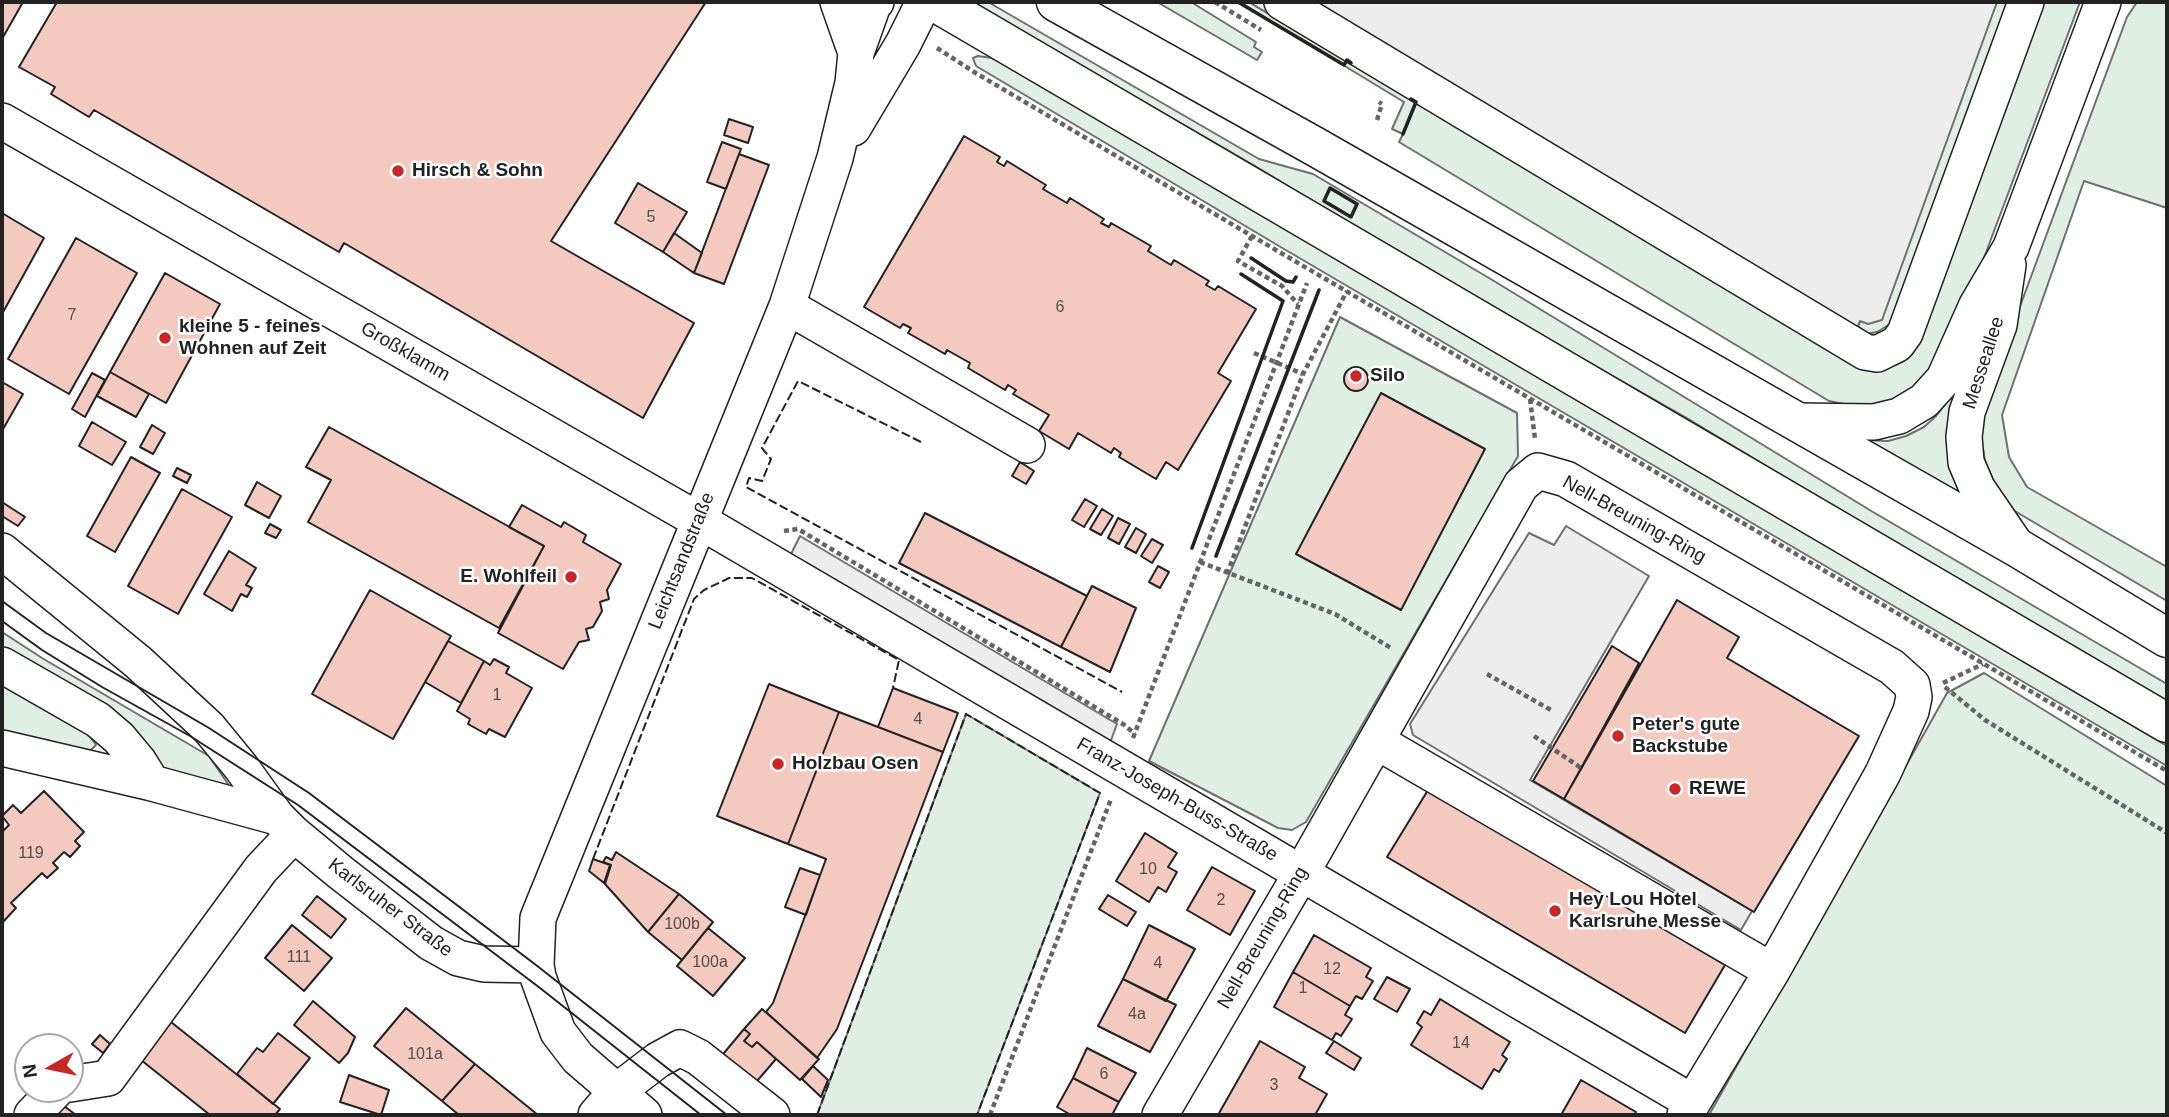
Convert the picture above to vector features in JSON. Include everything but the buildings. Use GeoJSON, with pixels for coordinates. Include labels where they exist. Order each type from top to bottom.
{"type":"FeatureCollection","features":[{"type":"Feature","properties":{"kind":"main road"},"geometry":{"type":"LineString","coordinates":[[1056,2],[1314,146],[2018,548],[2167,638]]}},
{"type":"Feature","properties":{"kind":"main road"},"geometry":{"type":"LineString","coordinates":[[923,11],[2167,723]]}},
{"type":"Feature","properties":{"kind":"street","name":"Leichtsandstraße"},"geometry":{"type":"LineString","coordinates":[[838,2],[856,54]]}},
{"type":"Feature","properties":{"kind":"street","name":"Leichtsandstraße"},"geometry":{"type":"LineString","coordinates":[[536,965],[538,918],[787,306],[835,158],[853,83],[856,54],[876,2]]}},
{"type":"Feature","properties":{"kind":"street"},"geometry":{"type":"LineString","coordinates":[[1096,2],[1137,47]]}},
{"type":"Feature","properties":{"kind":"street"},"geometry":{"type":"LineString","coordinates":[[1282,2],[1865,352],[1877,354],[1897,344],[1905,334],[2026,2]]}},
{"type":"Feature","properties":{"kind":"street","name":"Messeallee"},"geometry":{"type":"LineString","coordinates":[[1795,421],[1874,422],[1899,416],[1924,401],[1944,379],[1977,305],[2011,247],[2103,2]]}},
{"type":"Feature","properties":{"kind":"street","name":"Leichtsandstraße"},"geometry":{"type":"LineString","coordinates":[[835,158],[923,11]]}},
{"type":"Feature","properties":{"kind":"street","name":"Großklamm"},"geometry":{"type":"LineString","coordinates":[[2,121],[698,520]]}},
{"type":"Feature","properties":{"kind":"street","name":"Messeallee"},"geometry":{"type":"LineString","coordinates":[[2011,247],[1999,325],[1967,412],[1964,437],[1966,462],[1977,488],[2018,548]]}},
{"type":"Feature","properties":{"kind":"street"},"geometry":{"type":"LineString","coordinates":[[787,306],[1027,445]]}},
{"type":"Feature","properties":{"kind":"street","name":"Nell-Breuning-Ring"},"geometry":{"type":"LineString","coordinates":[[1160,1115],[1302,872],[1521,485],[1538,471],[1566,479],[1892,667],[1912,685],[1928,691]]}},
{"type":"Feature","properties":{"kind":"street","name":"Franz-Joseph-Buss-Straße"},"geometry":{"type":"LineString","coordinates":[[698,520],[1302,872],[1689,1108]]}},
{"type":"Feature","properties":{"kind":"street","name":"Karlsruher Straße"},"geometry":{"type":"LineString","coordinates":[[2,551],[138,662],[209,728],[285,826],[432,943],[458,958],[484,964],[536,965]]}},
{"type":"Feature","properties":{"kind":"street"},"geometry":{"type":"LineString","coordinates":[[2,665],[98,720],[139,762],[152,783]]}},
{"type":"Feature","properties":{"kind":"street"},"geometry":{"type":"LineString","coordinates":[[1689,1108],[1772,971],[1882,773],[1911,711],[1928,691]]}},
{"type":"Feature","properties":{"kind":"street"},"geometry":{"type":"LineString","coordinates":[[1376,741],[1772,971]]}},
{"type":"Feature","properties":{"kind":"street","name":"Karlsruher Straße"},"geometry":{"type":"LineString","coordinates":[[2,748],[152,783],[285,826]]}},
{"type":"Feature","properties":{"kind":"street"},"geometry":{"type":"LineString","coordinates":[[84,1082],[108,1078],[261,869],[285,826]]}},
{"type":"Feature","properties":{"kind":"street"},"geometry":{"type":"LineString","coordinates":[[536,965],[540,988],[558,1032],[578,1058],[606,1104],[645,1115]]}},
{"type":"Feature","properties":{"kind":"street"},"geometry":{"type":"LineString","coordinates":[[606,1104],[658,1060],[680,1048],[698,1057],[772,1115]]}},
{"type":"Feature","properties":{"kind":"path"},"geometry":{"type":"LineString","coordinates":[[923,11],[974,72],[2167,771]]}},
{"type":"Feature","properties":{"kind":"path"},"geometry":{"type":"LineString","coordinates":[[1252,236],[1238,261],[1282,286],[1298,304]]}},
{"type":"Feature","properties":{"kind":"path"},"geometry":{"type":"LineString","coordinates":[[990,1115],[1307,283]]}},
{"type":"Feature","properties":{"kind":"path"},"geometry":{"type":"LineString","coordinates":[[1227,574],[1303,374],[1347,291]]}},
{"type":"Feature","properties":{"kind":"path"},"geometry":{"type":"LineString","coordinates":[[1254,353],[1303,374]]}},
{"type":"Feature","properties":{"kind":"path"},"geometry":{"type":"LineString","coordinates":[[1530,399],[1538,471]]}},
{"type":"Feature","properties":{"kind":"path"},"geometry":{"type":"LineString","coordinates":[[776,533],[798,528],[1123,724],[1135,734]]}},
{"type":"Feature","properties":{"kind":"path"},"geometry":{"type":"LineString","coordinates":[[1200,562],[1335,614],[1418,665]]}},
{"type":"Feature","properties":{"kind":"path"},"geometry":{"type":"LineString","coordinates":[[1928,691],[1983,664]]}},
{"type":"Feature","properties":{"kind":"path"},"geometry":{"type":"LineString","coordinates":[[1487,674],[1551,710]]}},
{"type":"Feature","properties":{"kind":"path"},"geometry":{"type":"LineString","coordinates":[[1928,691],[1985,720],[2167,833]]}},
{"type":"Feature","properties":{"kind":"path"},"geometry":{"type":"LineString","coordinates":[[1534,737],[1581,768]]}},
{"type":"Feature","properties":{"kind":"green space"},"geometry":{"type":"Polygon","coordinates":[[[971,2],[988,2],[1259,159],[1313,174],[1873,512],[2167,684],[2167,701],[1898,545],[1685,417],[1414,263],[1255,166],[971,2]]]}},
{"type":"Feature","properties":{"kind":"green space"},"geometry":{"type":"Polygon","coordinates":[[[1157,2],[1191,2],[1256,42],[1254,47],[1262,52],[1257,60],[1157,2]]]}},
{"type":"Feature","properties":{"kind":"green space"},"geometry":{"type":"Polygon","coordinates":[[[1239,2],[1249,2],[1844,359],[1882,371],[1904,361],[1913,353],[1918,343],[2040,2],[2080,2],[1949,351],[1921,385],[1884,405],[1853,406],[1829,401],[1399,142],[1403,134],[1392,129],[1404,102],[1239,2]]]}},
{"type":"Feature","properties":{"kind":"green space"},"geometry":{"type":"Polygon","coordinates":[[[1997,2],[2012,2],[1892,323],[1877,332],[1866,334],[1858,326],[1997,2]]]}},
{"type":"Feature","properties":{"kind":"green space"},"geometry":{"type":"Polygon","coordinates":[[[2137,2],[2167,2],[2167,208],[2084,181],[2002,415],[2009,457],[2027,487],[2167,567],[2167,601],[2013,510],[1996,487],[1985,461],[1980,432],[1985,401],[2127,17],[2137,2]]]}},
{"type":"Feature","properties":{"kind":"green space"},"geometry":{"type":"Polygon","coordinates":[[[973,58],[992,58],[1013,68],[1074,103],[2167,746],[2167,766],[976,66],[973,58]]]}},
{"type":"Feature","properties":{"kind":"green space"},"geometry":{"type":"Polygon","coordinates":[[[1340,317],[1517,413],[1518,456],[1306,822],[1292,830],[1278,828],[1149,761],[1340,317]]]}},
{"type":"Feature","properties":{"kind":"green space"},"geometry":{"type":"Polygon","coordinates":[[[1959,379],[1970,502],[1867,440],[1888,441],[1924,427],[1950,398],[1959,379]]]}},
{"type":"Feature","properties":{"kind":"green space"},"geometry":{"type":"Polygon","coordinates":[[[2,632],[209,756],[228,784],[223,793],[169,780],[2,657],[2,632]]]}},
{"type":"Feature","properties":{"kind":"green space"},"geometry":{"type":"Polygon","coordinates":[[[1984,673],[2167,786],[2167,1115],[1709,1115],[1947,693],[1984,673]]]}},
{"type":"Feature","properties":{"kind":"green space"},"geometry":{"type":"Polygon","coordinates":[[[2,680],[80,722],[96,745],[83,758],[2,737],[2,680]]]}},
{"type":"Feature","properties":{"kind":"green space"},"geometry":{"type":"Polygon","coordinates":[[[966,714],[1100,793],[977,1115],[817,1115],[966,714]]]}},
{"type":"Feature","properties":{"kind":"shaded area"},"geometry":{"type":"Polygon","coordinates":[[[1249,2],[1997,2],[1882,320],[1868,324],[1860,321],[1844,359],[1249,2]]]}},
{"type":"Feature","properties":{"kind":"shaded area"},"geometry":{"type":"Polygon","coordinates":[[[1566,526],[1649,576],[1530,780],[1752,911],[1741,930],[1413,735],[1410,724],[1529,533],[1554,545],[1566,526]]]}},
{"type":"Feature","properties":{"kind":"shaded area"},"geometry":{"type":"Polygon","coordinates":[[[800,536],[1117,724],[1110,743],[790,556],[800,536]]]}},
{"type":"Feature","properties":{"kind":"tram line"},"geometry":{"type":"LineString","coordinates":[[2,601],[46,633],[209,728],[309,793],[536,965],[727,1115]]}},
{"type":"Feature","properties":{"kind":"tram line"},"geometry":{"type":"LineString","coordinates":[[2,621],[42,650],[190,736],[298,805],[540,988],[701,1115]]}},
{"type":"Feature","properties":{"kind":"fence"},"geometry":{"type":"LineString","coordinates":[[921,442],[798,381],[762,448],[771,459],[762,481],[749,478],[746,487],[1122,692]]}},
{"type":"Feature","properties":{"kind":"fence"},"geometry":{"type":"LineString","coordinates":[[593,859],[694,599],[704,590],[729,578],[752,578],[899,660],[893,688]]}},
{"type":"Feature","properties":{"kind":"fence"},"geometry":{"type":"LineString","coordinates":[[817,1115],[966,714],[1100,793],[977,1115]]}},
{"type":"Feature","properties":{"kind":"wall"},"geometry":{"type":"LineString","coordinates":[[1238,2],[1344,65],[1347,60],[1351,63]]}},
{"type":"Feature","properties":{"kind":"wall"},"geometry":{"type":"LineString","coordinates":[[1403,134],[1416,102],[1411,99]]}},
{"type":"Feature","properties":{"kind":"wall"},"geometry":{"type":"LineString","coordinates":[[1330,188],[1357,204],[1351,217],[1324,201],[1330,188]]}},
{"type":"Feature","properties":{"kind":"wall"},"geometry":{"type":"LineString","coordinates":[[1251,258],[1286,281],[1293,282],[1296,277]]}},
{"type":"Feature","properties":{"kind":"wall"},"geometry":{"type":"LineString","coordinates":[[1192,548],[1283,301],[1241,274]]}},
{"type":"Feature","properties":{"kind":"wall"},"geometry":{"type":"LineString","coordinates":[[1216,556],[1319,290]]}},
{"type":"Feature","properties":{"kind":"place","name":"Hirsch & Sohn"},"geometry":{"type":"Point","coordinates":[398,171]}},
{"type":"Feature","properties":{"kind":"place","name":"kleine 5 - feines Wohnen auf Zeit"},"geometry":{"type":"Point","coordinates":[165,338]}},
{"type":"Feature","properties":{"kind":"place","name":"Silo"},"geometry":{"type":"Point","coordinates":[1356,376]}},
{"type":"Feature","properties":{"kind":"place","name":"E. Wohlfeil"},"geometry":{"type":"Point","coordinates":[571,577]}},
{"type":"Feature","properties":{"kind":"place","name":"Peter's gute Backstube"},"geometry":{"type":"Point","coordinates":[1618,736]}},
{"type":"Feature","properties":{"kind":"place","name":"Holzbau Osen"},"geometry":{"type":"Point","coordinates":[778,764]}},
{"type":"Feature","properties":{"kind":"place","name":"REWE"},"geometry":{"type":"Point","coordinates":[1675,789]}},
{"type":"Feature","properties":{"kind":"place","name":"Hey Lou Hotel Karlsruhe Messe"},"geometry":{"type":"Point","coordinates":[1555,911]}}]}
